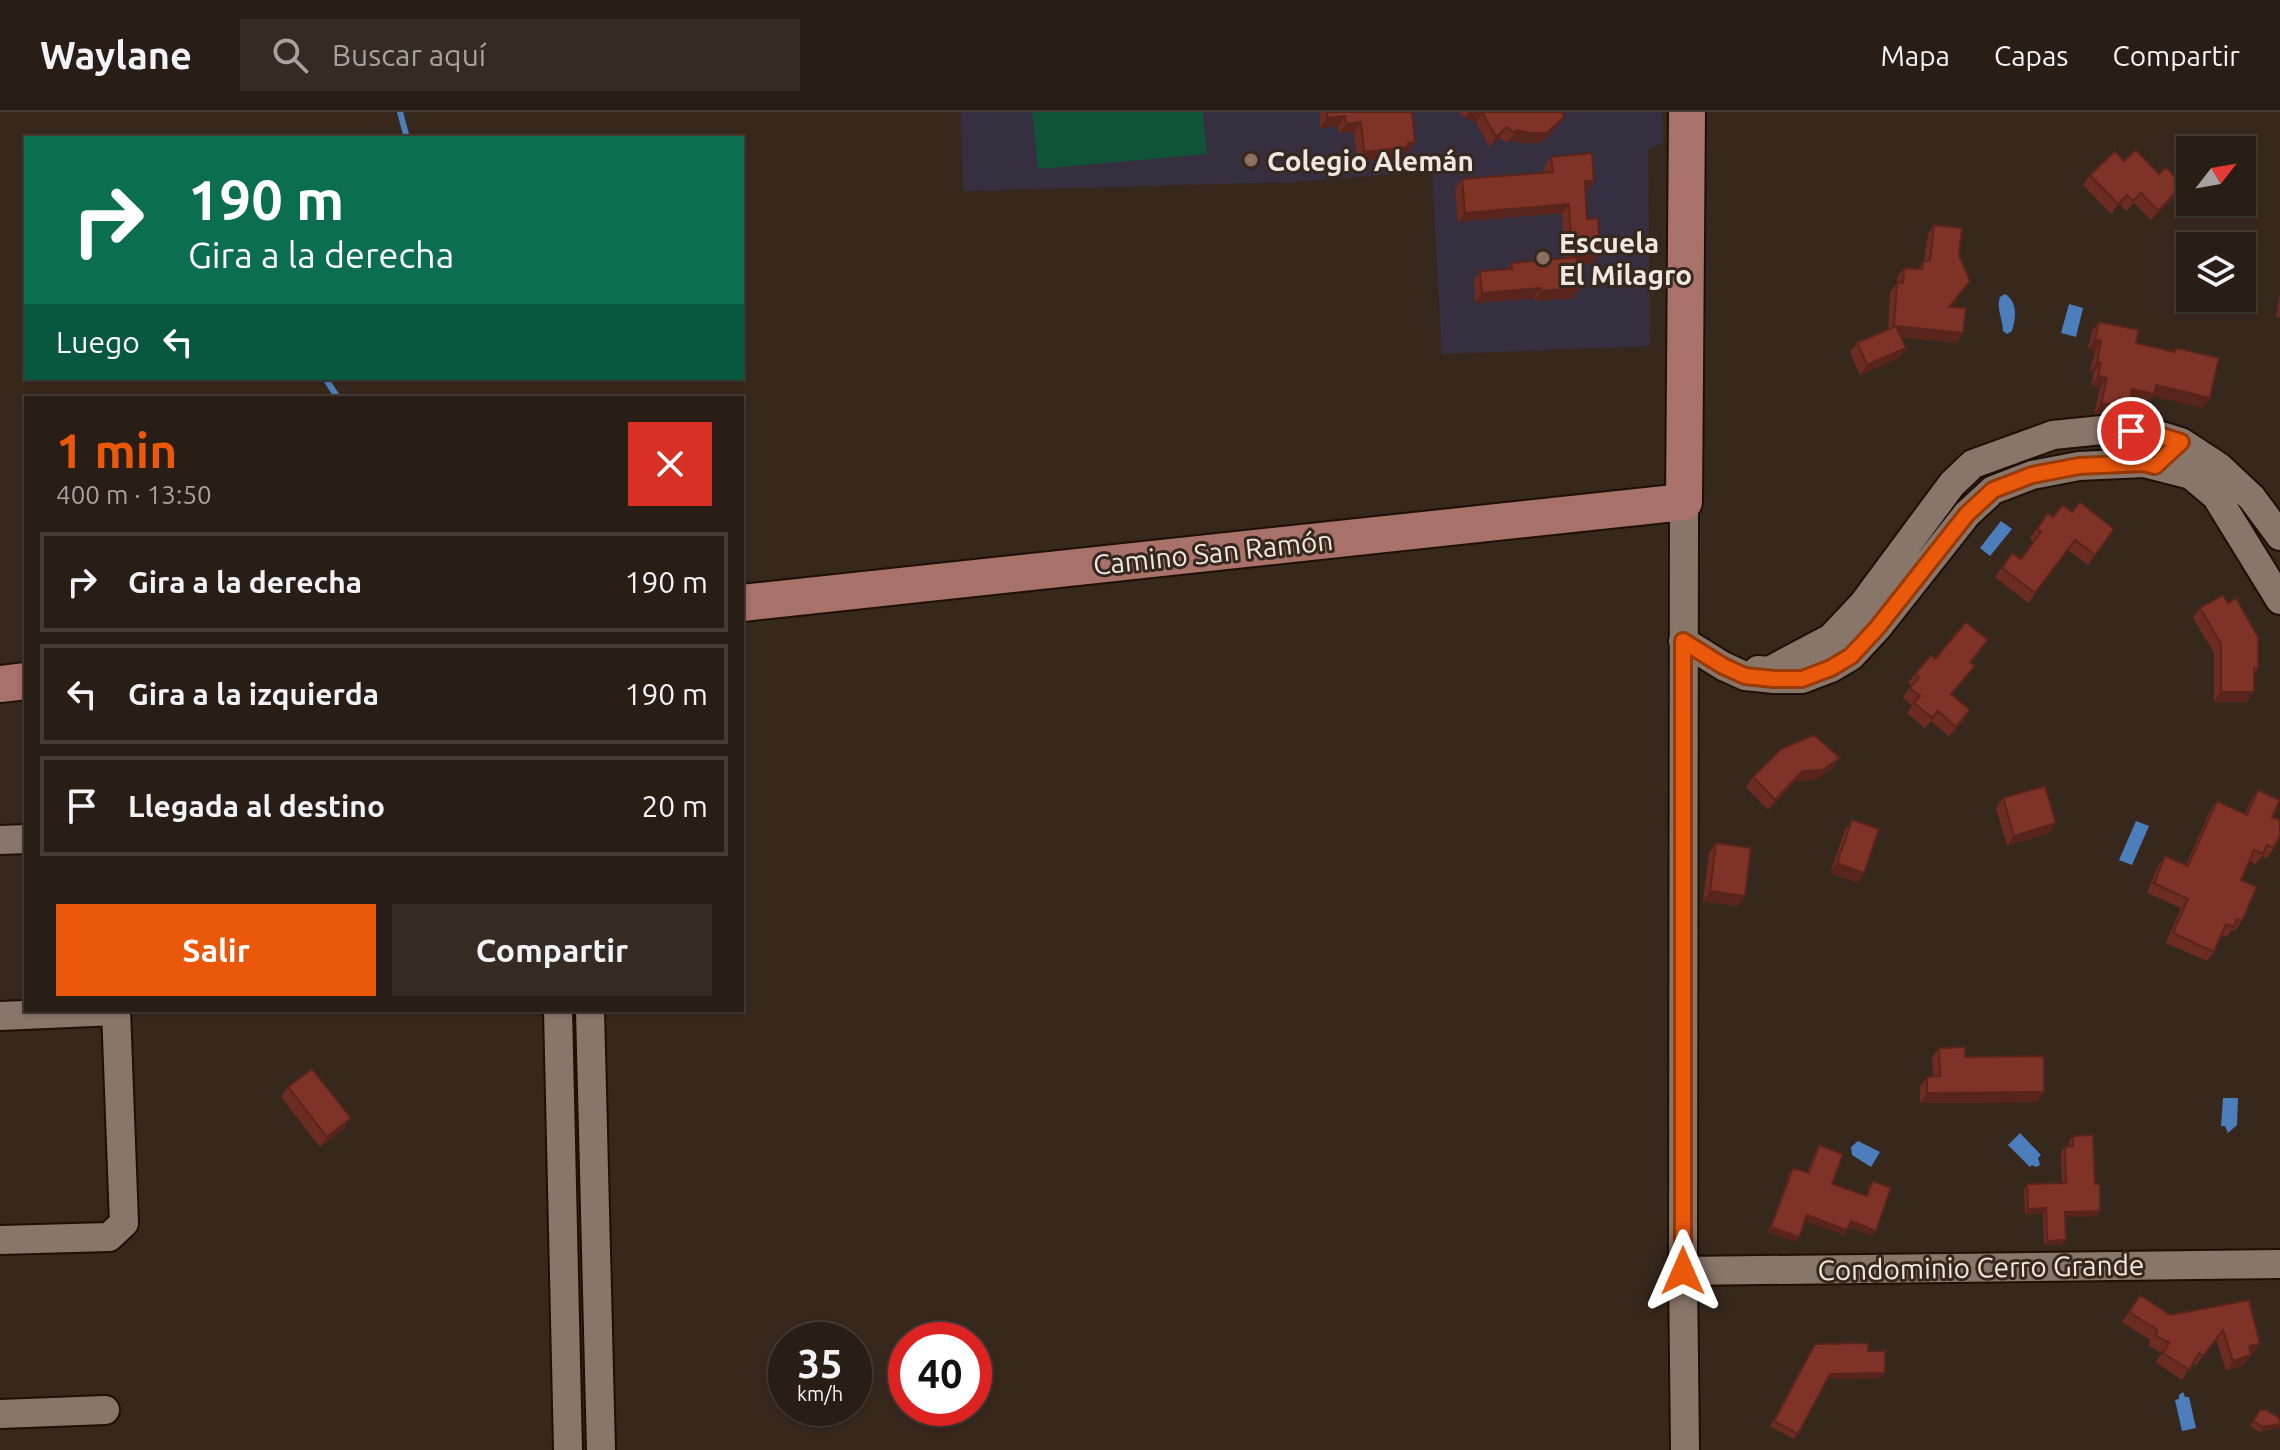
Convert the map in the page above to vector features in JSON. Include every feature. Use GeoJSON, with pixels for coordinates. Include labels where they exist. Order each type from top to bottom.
{"type":"FeatureCollection","features":[{"type":"Feature","properties":{"kind":"main road"},"geometry":{"type":"LineString","coordinates":[[1684,502],[1687,112]]}},
{"type":"Feature","properties":{"kind":"main road","name":"Camino San Ramón"},"geometry":{"type":"LineString","coordinates":[[744,603],[1684,502]]}},
{"type":"Feature","properties":{"kind":"main road"},"geometry":{"type":"LineString","coordinates":[[0,684],[24,681]]}},
{"type":"Feature","properties":{"kind":"street"},"geometry":{"type":"LineString","coordinates":[[1683,637],[1742,668],[1769,671],[1831,638],[1863,604],[1952,484],[1973,464],[2053,435],[2112,429],[2149,432],[2181,442],[2219,467],[2252,498],[2280,536]]}},
{"type":"Feature","properties":{"kind":"street"},"geometry":{"type":"LineString","coordinates":[[2155,466],[2181,442]]}},
{"type":"Feature","properties":{"kind":"street"},"geometry":{"type":"LineString","coordinates":[[1683,637],[1723,666],[1745,676],[1802,679],[1831,668],[1851,656],[1877,628],[1967,514],[1993,490],[2032,475],[2079,466],[2144,463],[2191,475],[2216,496],[2280,600]]}},
{"type":"Feature","properties":{"kind":"street"},"geometry":{"type":"LineString","coordinates":[[1684,502],[1685,1450]]}},
{"type":"Feature","properties":{"kind":"street"},"geometry":{"type":"LineString","coordinates":[[0,840],[24,839]]}},
{"type":"Feature","properties":{"kind":"street"},"geometry":{"type":"LineString","coordinates":[[0,1016],[93,1012]]}},
{"type":"Feature","properties":{"kind":"street"},"geometry":{"type":"LineString","coordinates":[[0,1240],[109,1237],[124,1223],[116,1012]]}},
{"type":"Feature","properties":{"kind":"street"},"geometry":{"type":"LineString","coordinates":[[558,1012],[568,1450]]}},
{"type":"Feature","properties":{"kind":"street"},"geometry":{"type":"LineString","coordinates":[[590,1012],[601,1450]]}},
{"type":"Feature","properties":{"kind":"street"},"geometry":{"type":"LineString","coordinates":[[561,1126],[593,1127]]}},
{"type":"Feature","properties":{"kind":"street","name":"Condominio Cerro Grande"},"geometry":{"type":"LineString","coordinates":[[1683,1271],[2280,1264]]}},
{"type":"Feature","properties":{"kind":"street"},"geometry":{"type":"LineString","coordinates":[[0,1414],[105,1410]]}},
{"type":"Feature","properties":{"kind":"shaded area"},"geometry":{"type":"Polygon","coordinates":[[[961,112],[1662,112],[1663,143],[1648,150],[1650,346],[1442,354],[1432,171],[1294,182],[963,191],[961,112]]]}},
{"type":"Feature","properties":{"kind":"green space"},"geometry":{"type":"Polygon","coordinates":[[[1032,112],[1203,112],[1207,154],[1038,169],[1032,112]]]}},
{"type":"Feature","properties":{"kind":"water"},"geometry":{"type":"Polygon","coordinates":[[[2005,294],[2012,301],[2015,311],[2012,331],[2007,334],[2003,331],[1999,306],[2000,297],[2005,294]]]}},
{"type":"Feature","properties":{"kind":"water"},"geometry":{"type":"Polygon","coordinates":[[[2069,304],[2083,308],[2076,337],[2061,333],[2069,304]]]}},
{"type":"Feature","properties":{"kind":"water"},"geometry":{"type":"Polygon","coordinates":[[[2001,521],[2012,529],[1990,556],[1980,548],[2001,521]]]}},
{"type":"Feature","properties":{"kind":"water"},"geometry":{"type":"Polygon","coordinates":[[[2136,821],[2149,826],[2132,865],[2119,860],[2136,821]]]}},
{"type":"Feature","properties":{"kind":"water"},"geometry":{"type":"Polygon","coordinates":[[[2223,1098],[2238,1098],[2237,1125],[2228,1133],[2225,1126],[2221,1126],[2223,1098]]]}},
{"type":"Feature","properties":{"kind":"water"},"geometry":{"type":"Polygon","coordinates":[[[2020,1133],[2041,1155],[2038,1158],[2040,1165],[2030,1167],[2008,1145],[2020,1133]]]}},
{"type":"Feature","properties":{"kind":"water"},"geometry":{"type":"Polygon","coordinates":[[[1858,1141],[1880,1152],[1871,1167],[1852,1155],[1851,1147],[1858,1141]]]}},
{"type":"Feature","properties":{"kind":"water"},"geometry":{"type":"Polygon","coordinates":[[[2183,1392],[2185,1397],[2189,1397],[2196,1428],[2182,1431],[2175,1400],[2183,1392]]]}},
{"type":"Feature","properties":{"kind":"building"},"geometry":{"type":"Polygon","coordinates":[[[1327,112],[1412,112],[1415,142],[1408,143],[1408,147],[1364,152],[1361,122],[1346,124],[1345,116],[1327,118],[1327,112]]]}},
{"type":"Feature","properties":{"kind":"building"},"geometry":{"type":"Polygon","coordinates":[[[1482,112],[1564,112],[1563,118],[1547,133],[1517,130],[1514,133],[1507,127],[1496,137],[1482,112]]]}},
{"type":"Feature","properties":{"kind":"building"},"geometry":{"type":"Polygon","coordinates":[[[2136,150],[2159,174],[2166,167],[2176,178],[2176,192],[2158,211],[2141,193],[2133,201],[2127,195],[2118,204],[2090,175],[2115,151],[2124,161],[2136,150]]]}},
{"type":"Feature","properties":{"kind":"building"},"geometry":{"type":"Polygon","coordinates":[[[1592,153],[1594,181],[1585,181],[1587,219],[1598,218],[1600,253],[1572,255],[1569,204],[1465,213],[1462,179],[1553,172],[1551,157],[1592,153]]]}},
{"type":"Feature","properties":{"kind":"building"},"geometry":{"type":"Polygon","coordinates":[[[1934,225],[1962,228],[1959,255],[1970,281],[1949,307],[1966,308],[1963,333],[1896,326],[1897,282],[1903,283],[1904,268],[1922,269],[1923,261],[1930,261],[1934,225]]]}},
{"type":"Feature","properties":{"kind":"building"},"geometry":{"type":"Polygon","coordinates":[[[1577,257],[1580,288],[1482,293],[1480,271],[1512,269],[1511,263],[1577,257]]]}},
{"type":"Feature","properties":{"kind":"building"},"geometry":{"type":"Polygon","coordinates":[[[2099,322],[2139,330],[2136,343],[2219,358],[2210,398],[2156,385],[2154,394],[2132,389],[2129,403],[2101,404],[2107,378],[2098,376],[2101,341],[2095,339],[2099,322]]]}},
{"type":"Feature","properties":{"kind":"building"},"geometry":{"type":"Polygon","coordinates":[[[1896,326],[1906,348],[1867,365],[1857,343],[1896,326]]]}},
{"type":"Feature","properties":{"kind":"building"},"geometry":{"type":"Polygon","coordinates":[[[2080,502],[2114,529],[2095,555],[2075,540],[2035,593],[2002,568],[2012,553],[2021,559],[2041,532],[2037,529],[2048,513],[2053,517],[2063,505],[2072,512],[2080,502]]]}},
{"type":"Feature","properties":{"kind":"building"},"geometry":{"type":"Polygon","coordinates":[[[2223,595],[2228,603],[2236,598],[2258,637],[2254,692],[2221,692],[2221,644],[2200,608],[2223,595]]]}},
{"type":"Feature","properties":{"kind":"building"},"geometry":{"type":"Polygon","coordinates":[[[1966,622],[1988,640],[1970,662],[1975,666],[1951,694],[1970,710],[1956,727],[1938,711],[1932,718],[1914,703],[1920,696],[1910,688],[1919,677],[1915,674],[1931,655],[1935,659],[1966,622]]]}},
{"type":"Feature","properties":{"kind":"building"},"geometry":{"type":"Polygon","coordinates":[[[1814,735],[1840,758],[1822,770],[1803,771],[1775,800],[1753,777],[1781,749],[1814,735]]]}},
{"type":"Feature","properties":{"kind":"building"},"geometry":{"type":"Polygon","coordinates":[[[2045,786],[2056,823],[2014,836],[2003,798],[2045,786]]]}},
{"type":"Feature","properties":{"kind":"building"},"geometry":{"type":"Polygon","coordinates":[[[2258,790],[2280,800],[2272,817],[2280,820],[2280,835],[2274,848],[2267,845],[2263,854],[2254,850],[2241,880],[2257,887],[2242,921],[2237,919],[2234,927],[2226,924],[2214,952],[2173,933],[2188,899],[2154,883],[2165,856],[2188,866],[2217,801],[2247,815],[2258,790]]]}},
{"type":"Feature","properties":{"kind":"building"},"geometry":{"type":"Polygon","coordinates":[[[1852,820],[1879,829],[1864,873],[1837,863],[1852,820]]]}},
{"type":"Feature","properties":{"kind":"building"},"geometry":{"type":"Polygon","coordinates":[[[1716,843],[1751,848],[1745,896],[1710,891],[1716,843]]]}},
{"type":"Feature","properties":{"kind":"building"},"geometry":{"type":"Polygon","coordinates":[[[1965,1047],[1965,1057],[2044,1056],[2044,1092],[1927,1093],[1927,1077],[1940,1076],[1939,1048],[1965,1047]]]}},
{"type":"Feature","properties":{"kind":"building"},"geometry":{"type":"Polygon","coordinates":[[[312,1069],[351,1118],[327,1137],[288,1087],[312,1069]]]}},
{"type":"Feature","properties":{"kind":"building"},"geometry":{"type":"Polygon","coordinates":[[[2093,1135],[2095,1184],[2100,1184],[2100,1211],[2065,1212],[2066,1240],[2047,1241],[2046,1208],[2028,1209],[2027,1184],[2066,1183],[2065,1147],[2073,1146],[2073,1136],[2093,1135]]]}},
{"type":"Feature","properties":{"kind":"building"},"geometry":{"type":"Polygon","coordinates":[[[1819,1145],[1843,1154],[1832,1184],[1867,1196],[1873,1181],[1891,1188],[1876,1231],[1851,1221],[1847,1230],[1807,1215],[1799,1237],[1771,1227],[1793,1168],[1809,1173],[1819,1145]]]}},
{"type":"Feature","properties":{"kind":"building"},"geometry":{"type":"Polygon","coordinates":[[[2140,1295],[2170,1315],[2249,1300],[2260,1344],[2249,1346],[2251,1355],[2233,1361],[2223,1330],[2203,1356],[2199,1353],[2189,1370],[2163,1353],[2169,1343],[2156,1336],[2157,1330],[2129,1312],[2140,1295]]]}},
{"type":"Feature","properties":{"kind":"building"},"geometry":{"type":"Polygon","coordinates":[[[1868,1343],[1868,1351],[1885,1351],[1885,1373],[1830,1374],[1798,1434],[1774,1421],[1815,1344],[1868,1343]]]}},
{"type":"Feature","properties":{"kind":"building"},"geometry":{"type":"Polygon","coordinates":[[[2260,1410],[2267,1410],[2280,1419],[2280,1424],[2263,1427],[2253,1421],[2260,1410]]]}},
{"type":"Feature","properties":{"kind":"waterway"},"geometry":{"type":"LineString","coordinates":[[400,112],[406,136]]}},
{"type":"Feature","properties":{"kind":"waterway"},"geometry":{"type":"LineString","coordinates":[[326,380],[337,396]]}},
{"type":"Feature","properties":{"kind":"place","name":"Colegio Alemán"},"geometry":{"type":"Point","coordinates":[1251,160]}},
{"type":"Feature","properties":{"kind":"place","name":"Escuela El Milagro"},"geometry":{"type":"Point","coordinates":[1543,258]}},
{"type":"Feature","properties":{"kind":"route"},"geometry":{"type":"LineString","coordinates":[[1683,1271],[1683,641],[1745,676],[1802,679],[1831,668],[1851,656],[1877,628],[1967,514],[1993,490],[2032,475],[2079,466],[2144,463],[2155,466],[2181,442],[2149,432],[2131,431]]}}]}
